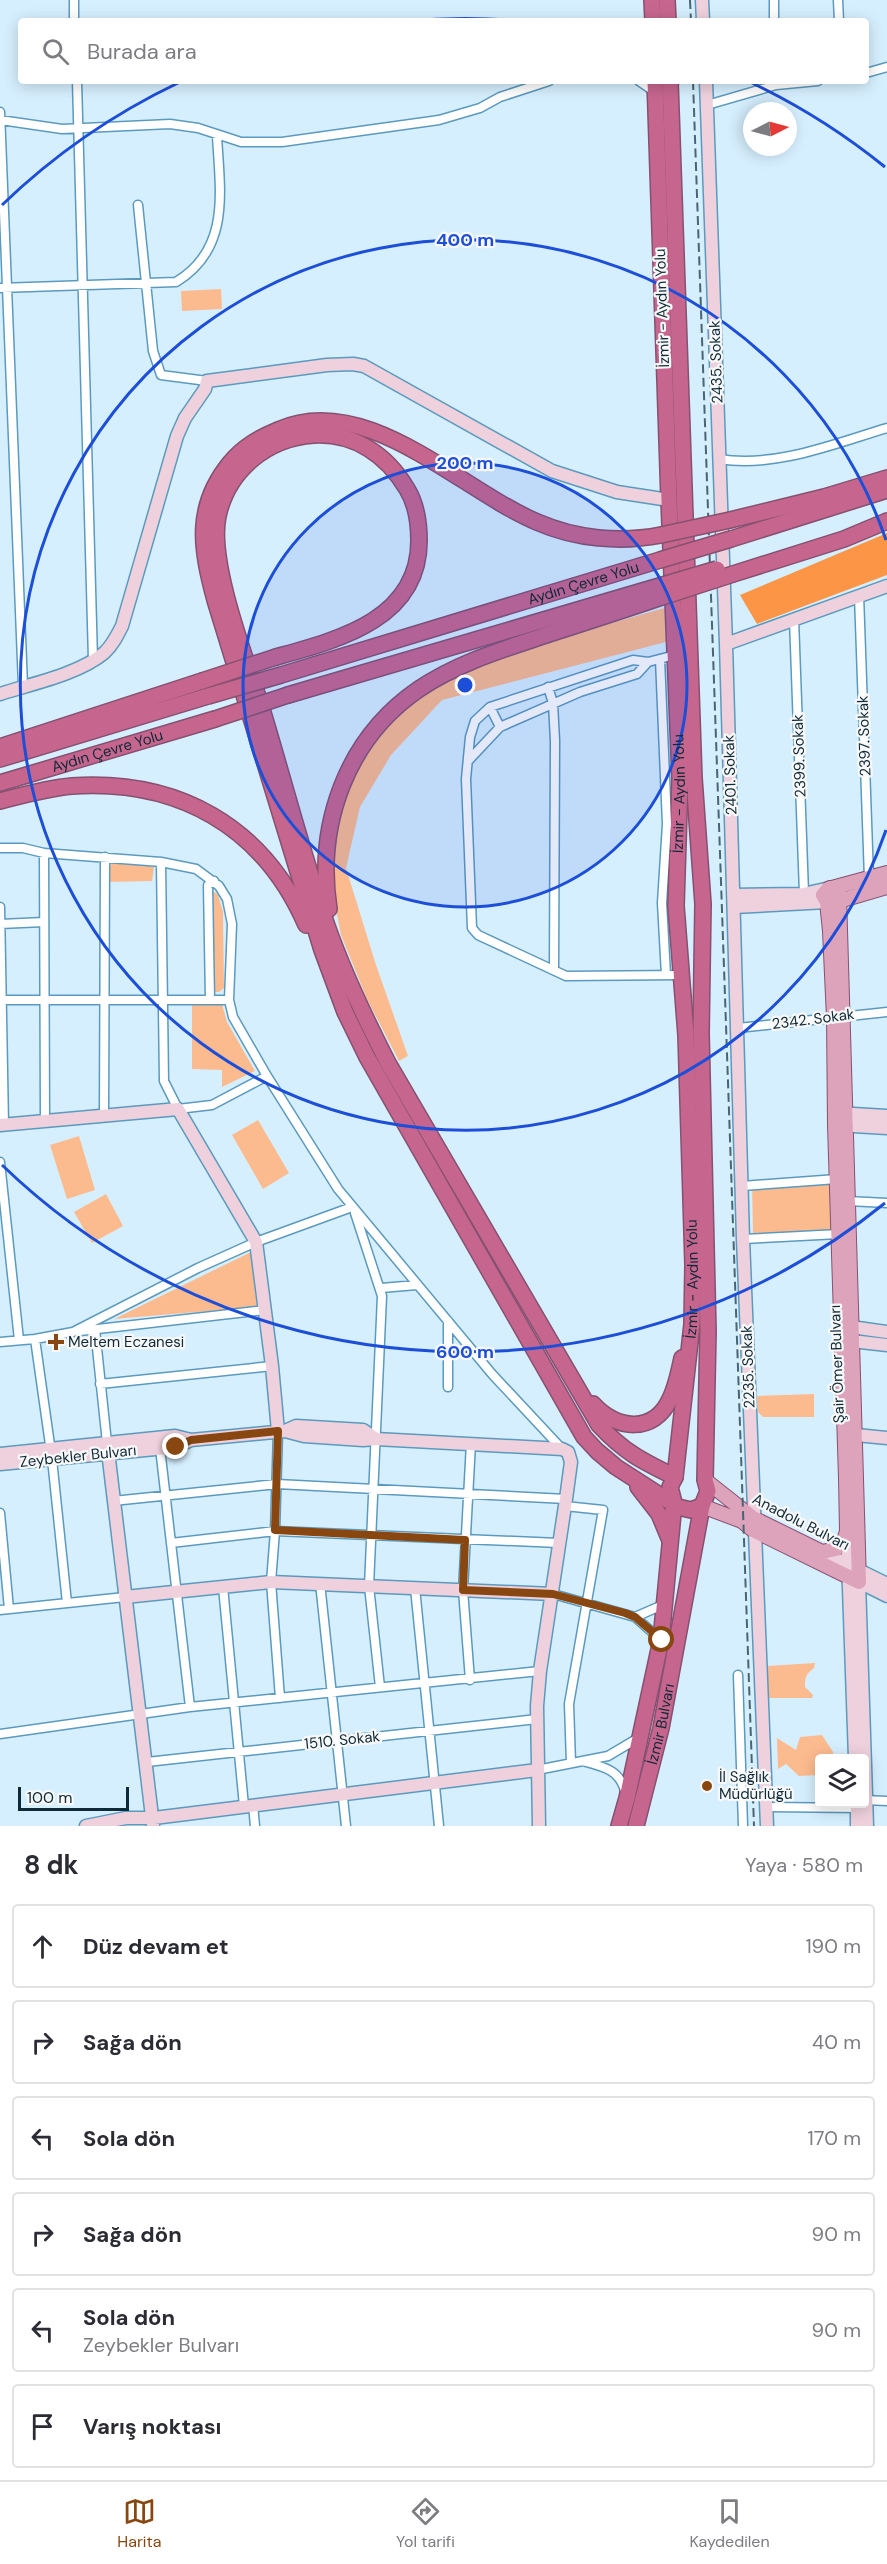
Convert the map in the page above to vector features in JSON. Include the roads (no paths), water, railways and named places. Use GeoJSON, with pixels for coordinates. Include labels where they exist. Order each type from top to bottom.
{"type":"FeatureCollection","features":[{"type":"Feature","properties":{"kind":"highway"},"geometry":{"type":"LineString","coordinates":[[652,0],[653,18]]}},
{"type":"Feature","properties":{"kind":"highway"},"geometry":{"type":"LineString","coordinates":[[667,0],[668,18]]}},
{"type":"Feature","properties":{"kind":"highway","name":"İzmir - Aydın Yolu"},"geometry":{"type":"LineString","coordinates":[[670,84],[694,778],[703,916],[701,1034],[708,1331],[705,1480]]}},
{"type":"Feature","properties":{"kind":"highway","name":"İzmir - Aydın Yolu"},"geometry":{"type":"LineString","coordinates":[[655,86],[669,500],[668,657],[680,778],[677,916],[683,975],[692,1253],[692,1324],[675,1477],[669,1492],[674,1503]]}},
{"type":"Feature","properties":{"kind":"highway"},"geometry":{"type":"LineString","coordinates":[[345,1012],[322,950],[206,566],[202,534],[208,501],[221,475],[239,453],[261,437],[285,426],[308,421],[340,422],[369,428],[406,445],[508,509],[539,524],[602,539],[638,540],[824,497],[887,478]]}},
{"type":"Feature","properties":{"kind":"highway"},"geometry":{"type":"LineString","coordinates":[[0,747],[202,681],[276,657],[370,625],[394,604],[411,580],[419,553],[419,522],[411,496],[396,471],[385,460],[360,443],[343,437],[305,436],[287,440],[255,455],[241,469],[228,489],[218,516],[216,542],[231,608],[323,914],[357,1002],[388,1063],[598,1425],[636,1458],[675,1477],[681,1473],[694,1472],[705,1480]]}},
{"type":"Feature","properties":{"kind":"highway","name":"Aydın Çevre Yolu"},"geometry":{"type":"LineString","coordinates":[[0,759],[887,490]]}},
{"type":"Feature","properties":{"kind":"highway","name":"Aydın Çevre Yolu"},"geometry":{"type":"LineString","coordinates":[[0,783],[288,695],[662,591],[733,569],[887,513]]}},
{"type":"Feature","properties":{"kind":"highway"},"geometry":{"type":"LineString","coordinates":[[733,569],[844,539],[887,522]]}},
{"type":"Feature","properties":{"kind":"highway"},"geometry":{"type":"LineString","coordinates":[[340,959],[324,873],[327,839],[335,803],[347,772],[369,737],[393,710],[418,689],[474,659],[662,591]]}},
{"type":"Feature","properties":{"kind":"highway"},"geometry":{"type":"LineString","coordinates":[[0,801],[69,786],[108,785],[140,788],[178,798],[217,817],[272,867],[290,894],[367,1057],[584,1437],[649,1499],[671,1542]]}},
{"type":"Feature","properties":{"kind":"highway"},"geometry":{"type":"LineString","coordinates":[[677,886],[702,887]]}},
{"type":"Feature","properties":{"kind":"highway"},"geometry":{"type":"LineString","coordinates":[[677,916],[703,916]]}},
{"type":"Feature","properties":{"kind":"highway"},"geometry":{"type":"LineString","coordinates":[[573,1382],[603,1415],[613,1421],[628,1425],[641,1425],[653,1421],[664,1410],[671,1398],[692,1324]]}},
{"type":"Feature","properties":{"kind":"highway"},"geometry":{"type":"LineString","coordinates":[[616,1467],[685,1510],[702,1506]]}},
{"type":"Feature","properties":{"kind":"highway","name":"İzmir Bulvarı"},"geometry":{"type":"LineString","coordinates":[[636,1826],[661,1728],[702,1506],[708,1496],[705,1480]]}},
{"type":"Feature","properties":{"kind":"highway","name":"İzmir Bulvarı"},"geometry":{"type":"LineString","coordinates":[[619,1826],[662,1640],[674,1503]]}},
{"type":"Feature","properties":{"kind":"main road"},"geometry":{"type":"LineString","coordinates":[[831,897],[869,878],[887,873]]}},
{"type":"Feature","properties":{"kind":"main road"},"geometry":{"type":"LineString","coordinates":[[831,897],[887,886]]}},
{"type":"Feature","properties":{"kind":"main road","name":"Şair Ömer Bulvarı"},"geometry":{"type":"LineString","coordinates":[[831,897],[839,1016],[841,1119],[848,1201],[847,1334],[854,1573]]}},
{"type":"Feature","properties":{"kind":"main road","name":"Şair Ömer Bulvarı"},"geometry":{"type":"LineString","coordinates":[[841,1119],[837,1179],[847,1334]]}},
{"type":"Feature","properties":{"kind":"main road","name":"Şair Ömer Bulvarı"},"geometry":{"type":"LineString","coordinates":[[847,1531],[850,1435]]}},
{"type":"Feature","properties":{"kind":"main road","name":"Anadolu Bulvarı"},"geometry":{"type":"LineString","coordinates":[[705,1480],[753,1524],[854,1573]]}},
{"type":"Feature","properties":{"kind":"main road","name":"Anadolu Bulvarı"},"geometry":{"type":"LineString","coordinates":[[702,1506],[822,1552]]}},
{"type":"Feature","properties":{"kind":"main road"},"geometry":{"type":"LineString","coordinates":[[822,1552],[836,1549],[844,1541],[847,1531]]}},
{"type":"Feature","properties":{"kind":"street"},"geometry":{"type":"LineString","coordinates":[[74,0],[74,18]]}},
{"type":"Feature","properties":{"kind":"street"},"geometry":{"type":"LineString","coordinates":[[702,0],[703,18]]}},
{"type":"Feature","properties":{"kind":"street"},"geometry":{"type":"LineString","coordinates":[[774,0],[774,18]]}},
{"type":"Feature","properties":{"kind":"street"},"geometry":{"type":"LineString","coordinates":[[838,0],[839,18]]}},
{"type":"Feature","properties":{"kind":"street"},"geometry":{"type":"LineString","coordinates":[[869,72],[887,67]]}},
{"type":"Feature","properties":{"kind":"street"},"geometry":{"type":"LineString","coordinates":[[77,84],[93,660]]}},
{"type":"Feature","properties":{"kind":"street"},"geometry":{"type":"LineString","coordinates":[[0,120],[62,129],[170,124],[198,128],[241,142],[282,142],[392,125],[427,123],[480,108],[500,97],[540,84]]}},
{"type":"Feature","properties":{"kind":"street","name":"2435. Sokak"},"geometry":{"type":"LineString","coordinates":[[706,84],[726,644]]}},
{"type":"Feature","properties":{"kind":"street"},"geometry":{"type":"LineString","coordinates":[[707,105],[773,84]]}},
{"type":"Feature","properties":{"kind":"street"},"geometry":{"type":"LineString","coordinates":[[0,112],[3,288],[23,687]]}},
{"type":"Feature","properties":{"kind":"street"},"geometry":{"type":"LineString","coordinates":[[3,288],[176,282],[194,271],[213,242],[221,200],[217,136]]}},
{"type":"Feature","properties":{"kind":"street"},"geometry":{"type":"LineString","coordinates":[[138,205],[153,351],[161,375],[207,381],[327,366],[353,364],[364,366],[552,471],[617,492],[669,500]]}},
{"type":"Feature","properties":{"kind":"street"},"geometry":{"type":"LineString","coordinates":[[0,694],[81,667],[104,653],[115,641],[122,626],[177,436],[185,418],[205,389],[207,381]]}},
{"type":"Feature","properties":{"kind":"street"},"geometry":{"type":"LineString","coordinates":[[719,459],[740,462],[799,454],[887,428]]}},
{"type":"Feature","properties":{"kind":"street"},"geometry":{"type":"LineString","coordinates":[[726,644],[887,586]]}},
{"type":"Feature","properties":{"kind":"street","name":"2397. Sokak"},"geometry":{"type":"LineString","coordinates":[[860,595],[869,878]]}},
{"type":"Feature","properties":{"kind":"street","name":"2399. Sokak"},"geometry":{"type":"LineString","coordinates":[[794,619],[804,893]]}},
{"type":"Feature","properties":{"kind":"street","name":"2401. Sokak"},"geometry":{"type":"LineString","coordinates":[[726,644],[734,901]]}},
{"type":"Feature","properties":{"kind":"street"},"geometry":{"type":"LineString","coordinates":[[666,975],[662,903],[667,824],[668,657],[648,662],[633,660],[490,707],[475,721],[470,737],[466,779],[472,928],[490,941],[567,976],[683,975]]}},
{"type":"Feature","properties":{"kind":"street"},"geometry":{"type":"LineString","coordinates":[[468,761],[500,728],[580,692],[637,674],[648,662]]}},
{"type":"Feature","properties":{"kind":"street"},"geometry":{"type":"LineString","coordinates":[[548,687],[553,704],[554,970]]}},
{"type":"Feature","properties":{"kind":"street"},"geometry":{"type":"LineString","coordinates":[[490,707],[500,728]]}},
{"type":"Feature","properties":{"kind":"street"},"geometry":{"type":"LineString","coordinates":[[0,849],[23,848],[44,853],[161,862],[196,869],[219,886],[227,899],[232,924],[229,1000],[233,1017],[267,1076],[338,1189],[352,1207],[492,1374],[562,1449],[568,1452],[571,1462],[566,1502],[540,1671],[537,1719],[539,1826]]}},
{"type":"Feature","properties":{"kind":"street"},"geometry":{"type":"LineString","coordinates":[[44,853],[45,1120]]}},
{"type":"Feature","properties":{"kind":"street"},"geometry":{"type":"LineString","coordinates":[[104,1116],[105,857]]}},
{"type":"Feature","properties":{"kind":"street"},"geometry":{"type":"LineString","coordinates":[[161,862],[164,1081],[256,1242],[281,1431],[271,1582],[280,1698]]}},
{"type":"Feature","properties":{"kind":"street"},"geometry":{"type":"LineString","coordinates":[[210,1000],[208,885],[214,882]]}},
{"type":"Feature","properties":{"kind":"street"},"geometry":{"type":"LineString","coordinates":[[734,901],[804,893],[831,897]]}},
{"type":"Feature","properties":{"kind":"street"},"geometry":{"type":"LineString","coordinates":[[734,901],[831,897]]}},
{"type":"Feature","properties":{"kind":"street","name":"2235. Sokak"},"geometry":{"type":"LineString","coordinates":[[734,901],[753,1524],[767,1826]]}},
{"type":"Feature","properties":{"kind":"street"},"geometry":{"type":"LineString","coordinates":[[0,907],[2,1125],[212,1105],[267,1076]]}},
{"type":"Feature","properties":{"kind":"street"},"geometry":{"type":"LineString","coordinates":[[0,924],[44,922]]}},
{"type":"Feature","properties":{"kind":"street"},"geometry":{"type":"LineString","coordinates":[[1,1000],[229,1000]]}},
{"type":"Feature","properties":{"kind":"street","name":"2342. Sokak"},"geometry":{"type":"LineString","coordinates":[[738,1028],[887,1012]]}},
{"type":"Feature","properties":{"kind":"street"},"geometry":{"type":"LineString","coordinates":[[841,1119],[887,1116]]}},
{"type":"Feature","properties":{"kind":"street"},"geometry":{"type":"LineString","coordinates":[[841,1119],[887,1128]]}},
{"type":"Feature","properties":{"kind":"street"},"geometry":{"type":"LineString","coordinates":[[0,1162],[19,1340]]}},
{"type":"Feature","properties":{"kind":"street"},"geometry":{"type":"LineString","coordinates":[[742,1186],[837,1179]]}},
{"type":"Feature","properties":{"kind":"street"},"geometry":{"type":"LineString","coordinates":[[848,1201],[887,1203]]}},
{"type":"Feature","properties":{"kind":"street"},"geometry":{"type":"LineString","coordinates":[[74,1332],[198,1268],[256,1242],[352,1207]]}},
{"type":"Feature","properties":{"kind":"street"},"geometry":{"type":"LineString","coordinates":[[352,1207],[381,1288],[369,1586],[380,1687]]}},
{"type":"Feature","properties":{"kind":"street"},"geometry":{"type":"LineString","coordinates":[[743,1239],[839,1234]]}},
{"type":"Feature","properties":{"kind":"street"},"geometry":{"type":"LineString","coordinates":[[381,1288],[417,1285]]}},
{"type":"Feature","properties":{"kind":"street"},"geometry":{"type":"LineString","coordinates":[[0,1342],[265,1310]]}},
{"type":"Feature","properties":{"kind":"street"},"geometry":{"type":"LineString","coordinates":[[448,1321],[448,1387]]}},
{"type":"Feature","properties":{"kind":"street"},"geometry":{"type":"LineString","coordinates":[[95,1329],[113,1501],[147,1762],[151,1821]]}},
{"type":"Feature","properties":{"kind":"street"},"geometry":{"type":"LineString","coordinates":[[847,1334],[887,1332]]}},
{"type":"Feature","properties":{"kind":"street"},"geometry":{"type":"LineString","coordinates":[[847,1334],[887,1345]]}},
{"type":"Feature","properties":{"kind":"street"},"geometry":{"type":"LineString","coordinates":[[34,1339],[52,1454],[67,1602]]}},
{"type":"Feature","properties":{"kind":"street"},"geometry":{"type":"LineString","coordinates":[[100,1384],[273,1366]]}},
{"type":"Feature","properties":{"kind":"street","name":"Zeybekler Bulvarı"},"geometry":{"type":"LineString","coordinates":[[107,1448],[176,1447],[191,1440],[281,1431],[304,1436],[363,1440],[471,1443],[562,1449]]}},
{"type":"Feature","properties":{"kind":"street"},"geometry":{"type":"LineString","coordinates":[[850,1435],[887,1438]]}},
{"type":"Feature","properties":{"kind":"street","name":"Zeybekler Bulvarı"},"geometry":{"type":"LineString","coordinates":[[0,1464],[175,1436],[191,1440]]}},
{"type":"Feature","properties":{"kind":"street"},"geometry":{"type":"LineString","coordinates":[[470,1680],[463,1590],[471,1443]]}},
{"type":"Feature","properties":{"kind":"street"},"geometry":{"type":"LineString","coordinates":[[160,1448],[190,1707]]}},
{"type":"Feature","properties":{"kind":"street","name":"Zeybekler Bulvarı"},"geometry":{"type":"LineString","coordinates":[[0,1454],[52,1454]]}},
{"type":"Feature","properties":{"kind":"street"},"geometry":{"type":"LineString","coordinates":[[113,1501],[277,1484],[468,1492],[566,1502],[603,1510],[569,1704],[571,1763]]}},
{"type":"Feature","properties":{"kind":"street"},"geometry":{"type":"LineString","coordinates":[[0,1513],[5,1610],[271,1582],[320,1583],[553,1594],[635,1617],[662,1640]]}},
{"type":"Feature","properties":{"kind":"street"},"geometry":{"type":"LineString","coordinates":[[171,1543],[275,1530],[559,1543]]}},
{"type":"Feature","properties":{"kind":"street","name":"Şair Ömer Bulvarı"},"geometry":{"type":"LineString","coordinates":[[847,1531],[860,1611],[861,1754]]}},
{"type":"Feature","properties":{"kind":"street","name":"Anadolu Bulvarı"},"geometry":{"type":"LineString","coordinates":[[822,1552],[886,1591]]}},
{"type":"Feature","properties":{"kind":"street","name":"Şair Ömer Bulvarı"},"geometry":{"type":"LineString","coordinates":[[854,1573],[855,1754]]}},
{"type":"Feature","properties":{"kind":"street"},"geometry":{"type":"LineString","coordinates":[[320,1583],[346,1826]]}},
{"type":"Feature","properties":{"kind":"street"},"geometry":{"type":"LineString","coordinates":[[223,1587],[237,1751],[255,1826]]}},
{"type":"Feature","properties":{"kind":"street"},"geometry":{"type":"LineString","coordinates":[[415,1588],[439,1826]]}},
{"type":"Feature","properties":{"kind":"street"},"geometry":{"type":"LineString","coordinates":[[860,1611],[867,1599],[886,1591]]}},
{"type":"Feature","properties":{"kind":"street"},"geometry":{"type":"LineString","coordinates":[[635,1617],[666,1604]]}},
{"type":"Feature","properties":{"kind":"street"},"geometry":{"type":"LineString","coordinates":[[0,1734],[190,1707],[540,1671]]}},
{"type":"Feature","properties":{"kind":"street"},"geometry":{"type":"LineString","coordinates":[[738,1675],[743,1826]]}},
{"type":"Feature","properties":{"kind":"street","name":"1510. Sokak"},"geometry":{"type":"LineString","coordinates":[[147,1762],[537,1719]]}},
{"type":"Feature","properties":{"kind":"street"},"geometry":{"type":"LineString","coordinates":[[132,1826],[249,1805],[537,1770],[608,1756],[640,1736]]}},
{"type":"Feature","properties":{"kind":"street"},"geometry":{"type":"LineString","coordinates":[[585,1761],[604,1766],[616,1773],[622,1780],[627,1798]]}},
{"type":"Feature","properties":{"kind":"street"},"geometry":{"type":"LineString","coordinates":[[869,1803],[887,1801]]}},
{"type":"Feature","properties":{"kind":"street"},"geometry":{"type":"LineString","coordinates":[[767,1807],[815,1805]]}},
{"type":"Feature","properties":{"kind":"street","name":"Şair Ömer Bulvarı"},"geometry":{"type":"LineString","coordinates":[[857,1826],[861,1808]]}},
{"type":"Feature","properties":{"kind":"street","name":"Şair Ömer Bulvarı"},"geometry":{"type":"LineString","coordinates":[[863,1808],[867,1826]]}},
{"type":"Feature","properties":{"kind":"street"},"geometry":{"type":"LineString","coordinates":[[86,1826],[126,1818],[151,1821]]}},
{"type":"Feature","properties":{"kind":"railway"},"geometry":{"type":"LineString","coordinates":[[690,0],[691,18]]}},
{"type":"Feature","properties":{"kind":"railway"},"geometry":{"type":"LineString","coordinates":[[693,84],[754,1826]]}},
{"type":"Feature","properties":{"kind":"place","name":"Meltem Eczanesi"},"geometry":{"type":"Point","coordinates":[56,1342]}},
{"type":"Feature","properties":{"kind":"place","name":"İl Sağlık Müdürlüğü"},"geometry":{"type":"Point","coordinates":[707,1786]}}]}
